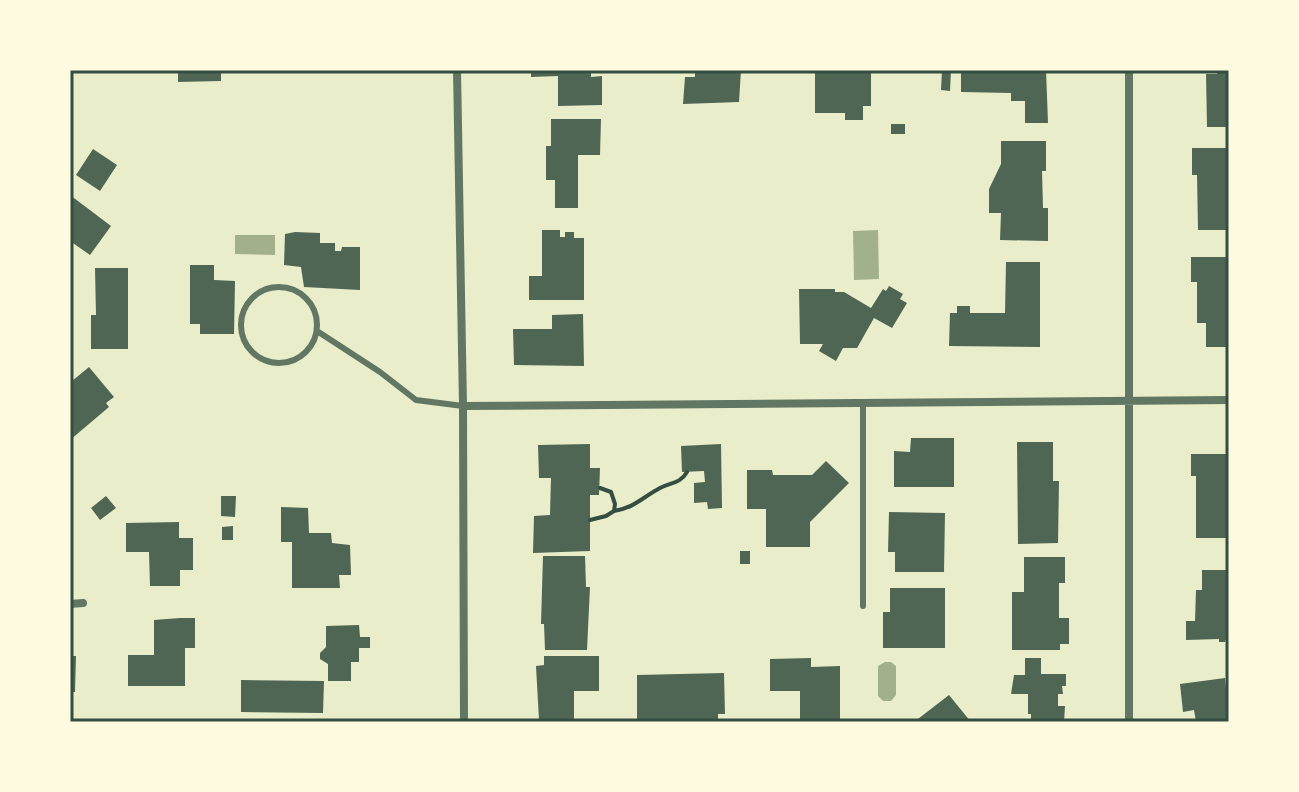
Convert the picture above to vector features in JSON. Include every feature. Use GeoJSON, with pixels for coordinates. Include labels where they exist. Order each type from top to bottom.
{"type":"FeatureCollection","features":[{"type":"Feature","properties":{"kind":"street"},"geometry":{"type":"LineString","coordinates":[[457,70],[464,722]]}},
{"type":"Feature","properties":{"kind":"street"},"geometry":{"type":"LineString","coordinates":[[1129,70],[1129,722]]}},
{"type":"Feature","properties":{"kind":"street"},"geometry":{"type":"LineString","coordinates":[[463,406],[1229,400]]}},
{"type":"Feature","properties":{"kind":"street"},"geometry":{"type":"LineString","coordinates":[[70,604],[83,603]]}},
{"type":"Feature","properties":{"kind":"lane"},"geometry":{"type":"LineString","coordinates":[[317,331],[305,353],[281,363],[268,361],[248,346],[242,334],[241,321],[245,309],[261,291],[284,287],[296,291],[313,307],[317,331],[416,400],[463,406]]}},
{"type":"Feature","properties":{"kind":"lane"},"geometry":{"type":"LineString","coordinates":[[863,402],[863,606]]}},
{"type":"Feature","properties":{"kind":"path"},"geometry":{"type":"LineString","coordinates":[[590,520],[638,504],[656,490],[678,483],[687,472]]}},
{"type":"Feature","properties":{"kind":"path"},"geometry":{"type":"LineString","coordinates":[[600,488],[611,492],[614,511]]}},
{"type":"Feature","properties":{"kind":"shaded area"},"geometry":{"type":"Polygon","coordinates":[[[878,230],[879,279],[854,280],[853,231],[878,230]]]}},
{"type":"Feature","properties":{"kind":"shaded area"},"geometry":{"type":"Polygon","coordinates":[[[235,235],[275,235],[275,255],[235,254],[235,235]]]}},
{"type":"Feature","properties":{"kind":"shaded area"},"geometry":{"type":"Polygon","coordinates":[[[885,662],[896,666],[896,695],[891,701],[883,701],[878,696],[878,666],[885,662]]]}},
{"type":"Feature","properties":{"kind":"building"},"geometry":{"type":"Polygon","coordinates":[[[178,70],[221,70],[221,81],[178,82],[178,70]]]}},
{"type":"Feature","properties":{"kind":"building"},"geometry":{"type":"Polygon","coordinates":[[[531,70],[591,70],[591,77],[602,76],[602,105],[558,106],[558,76],[531,77],[531,70]]]}},
{"type":"Feature","properties":{"kind":"building"},"geometry":{"type":"Polygon","coordinates":[[[695,70],[741,70],[739,102],[683,104],[685,77],[695,77],[695,70]]]}},
{"type":"Feature","properties":{"kind":"building"},"geometry":{"type":"Polygon","coordinates":[[[815,70],[871,70],[871,106],[863,106],[863,120],[845,120],[845,113],[815,113],[815,70]]]}},
{"type":"Feature","properties":{"kind":"building"},"geometry":{"type":"Polygon","coordinates":[[[942,70],[951,70],[950,91],[941,90],[942,70]]]}},
{"type":"Feature","properties":{"kind":"building"},"geometry":{"type":"Polygon","coordinates":[[[961,70],[1046,70],[1048,123],[1025,123],[1025,101],[1011,101],[1011,93],[961,92],[961,70]]]}},
{"type":"Feature","properties":{"kind":"building"},"geometry":{"type":"Polygon","coordinates":[[[1217,70],[1229,70],[1229,127],[1207,127],[1206,74],[1217,74],[1217,70]]]}},
{"type":"Feature","properties":{"kind":"building"},"geometry":{"type":"Polygon","coordinates":[[[551,119],[601,119],[600,155],[578,155],[578,208],[555,208],[555,180],[546,180],[546,146],[551,146],[551,119]]]}},
{"type":"Feature","properties":{"kind":"building"},"geometry":{"type":"Polygon","coordinates":[[[891,124],[905,124],[905,134],[891,134],[891,124]]]}},
{"type":"Feature","properties":{"kind":"building"},"geometry":{"type":"Polygon","coordinates":[[[1001,141],[1046,141],[1046,171],[1042,171],[1043,208],[1048,208],[1048,241],[1000,240],[1001,213],[989,213],[989,189],[1001,164],[1001,141]]]}},
{"type":"Feature","properties":{"kind":"building"},"geometry":{"type":"Polygon","coordinates":[[[1192,148],[1229,148],[1229,230],[1198,230],[1197,175],[1192,175],[1192,148]]]}},
{"type":"Feature","properties":{"kind":"building"},"geometry":{"type":"Polygon","coordinates":[[[93,149],[117,165],[100,191],[76,175],[93,149]]]}},
{"type":"Feature","properties":{"kind":"building"},"geometry":{"type":"Polygon","coordinates":[[[70,195],[111,226],[90,255],[70,241],[70,195]]]}},
{"type":"Feature","properties":{"kind":"building"},"geometry":{"type":"Polygon","coordinates":[[[542,230],[560,230],[560,237],[565,237],[565,232],[574,232],[574,238],[584,238],[584,300],[529,300],[529,276],[542,276],[542,230]]]}},
{"type":"Feature","properties":{"kind":"building"},"geometry":{"type":"Polygon","coordinates":[[[320,233],[320,243],[335,243],[335,251],[341,251],[342,247],[360,247],[360,290],[304,287],[301,267],[284,265],[285,234],[320,233]]]}},
{"type":"Feature","properties":{"kind":"building"},"geometry":{"type":"Polygon","coordinates":[[[1191,257],[1229,257],[1229,347],[1206,347],[1206,323],[1197,323],[1197,282],[1191,282],[1191,257]]]}},
{"type":"Feature","properties":{"kind":"building"},"geometry":{"type":"Polygon","coordinates":[[[1006,262],[1040,262],[1040,347],[949,346],[950,313],[957,313],[957,306],[970,306],[970,313],[1005,313],[1006,262]]]}},
{"type":"Feature","properties":{"kind":"building"},"geometry":{"type":"Polygon","coordinates":[[[190,265],[214,265],[214,280],[235,281],[234,334],[200,334],[200,324],[190,324],[190,265]]]}},
{"type":"Feature","properties":{"kind":"building"},"geometry":{"type":"Polygon","coordinates":[[[95,268],[128,268],[128,349],[91,349],[91,315],[96,315],[95,268]]]}},
{"type":"Feature","properties":{"kind":"building"},"geometry":{"type":"Polygon","coordinates":[[[889,286],[903,294],[900,299],[907,303],[892,328],[874,318],[857,348],[843,348],[836,361],[819,351],[823,344],[800,344],[799,289],[835,289],[835,292],[844,292],[871,308],[883,289],[886,291],[889,286]]]}},
{"type":"Feature","properties":{"kind":"building"},"geometry":{"type":"Polygon","coordinates":[[[583,314],[584,366],[514,365],[513,329],[552,329],[552,315],[583,314]]]}},
{"type":"Feature","properties":{"kind":"building"},"geometry":{"type":"Polygon","coordinates":[[[89,367],[114,397],[106,403],[109,407],[70,440],[70,378],[72,381],[89,367]]]}},
{"type":"Feature","properties":{"kind":"building"},"geometry":{"type":"Polygon","coordinates":[[[911,438],[954,438],[954,487],[894,487],[894,451],[910,452],[911,438]]]}},
{"type":"Feature","properties":{"kind":"building"},"geometry":{"type":"Polygon","coordinates":[[[1017,442],[1053,442],[1053,481],[1059,481],[1058,543],[1018,544],[1017,442]]]}},
{"type":"Feature","properties":{"kind":"building"},"geometry":{"type":"Polygon","coordinates":[[[590,444],[590,468],[600,468],[599,495],[590,495],[590,551],[533,553],[534,516],[550,515],[551,478],[539,478],[538,445],[590,444]]]}},
{"type":"Feature","properties":{"kind":"building"},"geometry":{"type":"Polygon","coordinates":[[[721,444],[722,508],[708,509],[707,502],[694,503],[694,483],[705,482],[704,471],[682,472],[681,446],[721,444]]]}},
{"type":"Feature","properties":{"kind":"building"},"geometry":{"type":"Polygon","coordinates":[[[1191,454],[1229,454],[1227,538],[1196,538],[1196,476],[1191,476],[1191,454]]]}},
{"type":"Feature","properties":{"kind":"building"},"geometry":{"type":"Polygon","coordinates":[[[826,461],[849,483],[810,522],[810,547],[766,547],[766,509],[747,509],[747,470],[772,470],[773,475],[812,475],[826,461]]]}},
{"type":"Feature","properties":{"kind":"building"},"geometry":{"type":"Polygon","coordinates":[[[106,496],[116,508],[100,520],[91,508],[106,496]]]}},
{"type":"Feature","properties":{"kind":"building"},"geometry":{"type":"Polygon","coordinates":[[[221,496],[236,496],[235,517],[221,516],[221,496]]]}},
{"type":"Feature","properties":{"kind":"building"},"geometry":{"type":"Polygon","coordinates":[[[281,507],[308,508],[309,533],[331,533],[332,543],[350,545],[351,575],[339,575],[340,588],[292,588],[292,542],[281,542],[281,507]]]}},
{"type":"Feature","properties":{"kind":"building"},"geometry":{"type":"Polygon","coordinates":[[[889,512],[945,513],[944,572],[895,572],[895,552],[888,552],[889,512]]]}},
{"type":"Feature","properties":{"kind":"building"},"geometry":{"type":"Polygon","coordinates":[[[179,522],[179,538],[193,538],[193,570],[180,570],[180,586],[150,586],[149,552],[126,552],[126,523],[179,522]]]}},
{"type":"Feature","properties":{"kind":"building"},"geometry":{"type":"Polygon","coordinates":[[[233,526],[233,540],[222,540],[222,527],[233,526]]]}},
{"type":"Feature","properties":{"kind":"building"},"geometry":{"type":"Polygon","coordinates":[[[740,551],[750,551],[750,564],[740,564],[740,551]]]}},
{"type":"Feature","properties":{"kind":"building"},"geometry":{"type":"Polygon","coordinates":[[[543,556],[585,556],[586,587],[590,587],[587,650],[545,650],[544,624],[541,624],[543,556]]]}},
{"type":"Feature","properties":{"kind":"building"},"geometry":{"type":"Polygon","coordinates":[[[1024,557],[1065,557],[1065,583],[1059,583],[1059,618],[1069,618],[1069,644],[1060,644],[1060,650],[1012,650],[1012,592],[1024,592],[1024,557]]]}},
{"type":"Feature","properties":{"kind":"building"},"geometry":{"type":"Polygon","coordinates":[[[1202,570],[1229,570],[1229,639],[1225,642],[1219,642],[1219,639],[1186,640],[1186,621],[1195,621],[1196,590],[1202,590],[1202,570]]]}},
{"type":"Feature","properties":{"kind":"building"},"geometry":{"type":"Polygon","coordinates":[[[890,588],[945,588],[945,648],[883,648],[883,612],[890,612],[890,588]]]}},
{"type":"Feature","properties":{"kind":"building"},"geometry":{"type":"Polygon","coordinates":[[[195,618],[195,648],[185,648],[185,686],[128,686],[128,655],[154,655],[154,620],[195,618]]]}},
{"type":"Feature","properties":{"kind":"building"},"geometry":{"type":"Polygon","coordinates":[[[359,625],[360,637],[370,637],[370,648],[359,648],[359,662],[351,662],[351,681],[328,681],[328,664],[320,659],[320,653],[326,647],[326,626],[359,625]]]}},
{"type":"Feature","properties":{"kind":"building"},"geometry":{"type":"Polygon","coordinates":[[[70,656],[76,656],[75,692],[70,692],[70,656]]]}},
{"type":"Feature","properties":{"kind":"building"},"geometry":{"type":"Polygon","coordinates":[[[544,656],[599,656],[599,691],[574,691],[574,722],[539,720],[536,666],[544,665],[544,656]]]}},
{"type":"Feature","properties":{"kind":"building"},"geometry":{"type":"Polygon","coordinates":[[[811,658],[811,667],[840,666],[840,722],[800,722],[800,691],[770,691],[770,659],[811,658]]]}},
{"type":"Feature","properties":{"kind":"building"},"geometry":{"type":"Polygon","coordinates":[[[1025,658],[1041,658],[1041,674],[1066,674],[1063,694],[1058,694],[1058,706],[1065,706],[1064,722],[1031,722],[1028,694],[1011,694],[1014,675],[1025,675],[1025,658]]]}},
{"type":"Feature","properties":{"kind":"building"},"geometry":{"type":"Polygon","coordinates":[[[724,673],[725,714],[718,714],[718,722],[637,722],[637,675],[724,673]]]}},
{"type":"Feature","properties":{"kind":"building"},"geometry":{"type":"Polygon","coordinates":[[[1225,678],[1229,722],[1196,722],[1194,710],[1183,712],[1180,684],[1225,678]]]}},
{"type":"Feature","properties":{"kind":"building"},"geometry":{"type":"Polygon","coordinates":[[[241,680],[324,681],[323,713],[241,712],[241,680]]]}},
{"type":"Feature","properties":{"kind":"building"},"geometry":{"type":"Polygon","coordinates":[[[949,695],[971,722],[914,722],[949,695]]]}}]}
